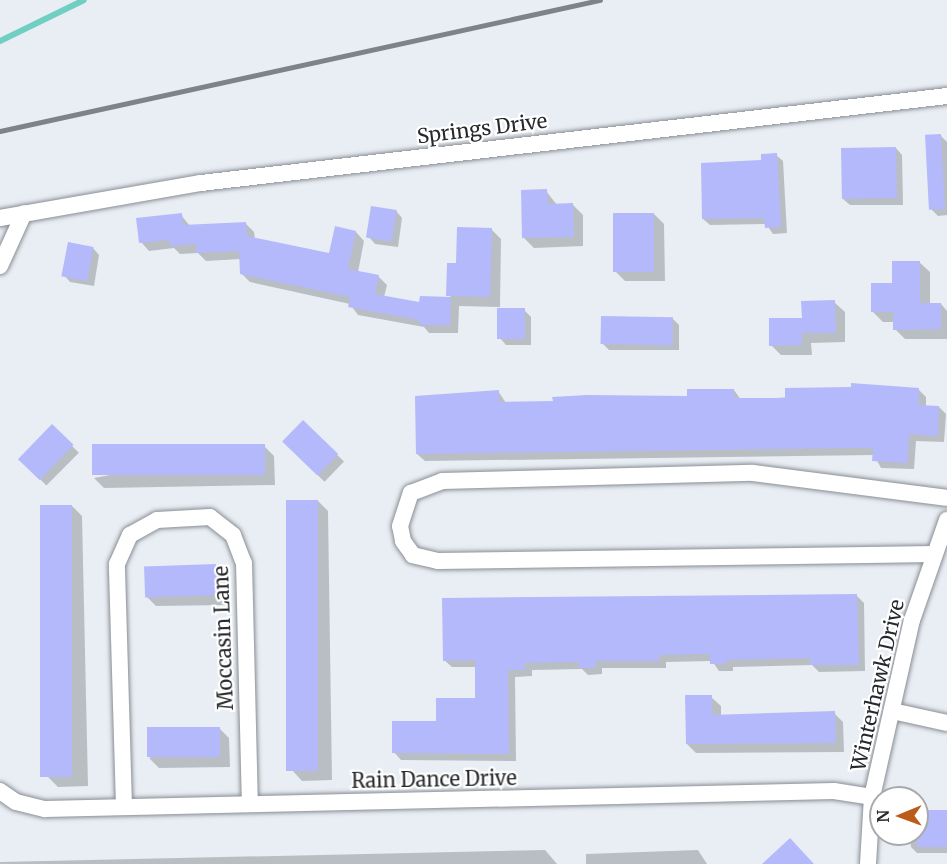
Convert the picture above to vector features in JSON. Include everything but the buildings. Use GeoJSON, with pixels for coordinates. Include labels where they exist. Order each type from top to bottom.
{"type":"FeatureCollection","features":[{"type":"Feature","properties":{"kind":"street","name":"Springs Drive"},"geometry":{"type":"LineString","coordinates":[[0,218],[201,183],[947,96]]}},
{"type":"Feature","properties":{"kind":"street"},"geometry":{"type":"LineString","coordinates":[[0,266],[24,213]]}},
{"type":"Feature","properties":{"kind":"street"},"geometry":{"type":"LineString","coordinates":[[934,554],[438,561],[413,555],[403,541],[400,526],[411,494],[442,481],[753,473],[947,498]]}},
{"type":"Feature","properties":{"kind":"street","name":"Moccasin Lane"},"geometry":{"type":"LineString","coordinates":[[124,806],[117,564],[130,535],[157,519],[210,517],[233,535],[244,563],[250,804]]}},
{"type":"Feature","properties":{"kind":"street","name":"Winterhawk Drive"},"geometry":{"type":"LineString","coordinates":[[875,786],[912,620],[947,520]]}},
{"type":"Feature","properties":{"kind":"street"},"geometry":{"type":"LineString","coordinates":[[892,711],[947,723]]}},
{"type":"Feature","properties":{"kind":"street","name":"Rain Dance Drive"},"geometry":{"type":"LineString","coordinates":[[0,791],[16,802],[45,809],[834,791],[869,797]]}},
{"type":"Feature","properties":{"kind":"street","name":"Winterhawk Drive"},"geometry":{"type":"LineString","coordinates":[[868,864],[869,846]]}},
{"type":"Feature","properties":{"kind":"waterway"},"geometry":{"type":"LineString","coordinates":[[0,41],[84,0]]}},
{"type":"Feature","properties":{"kind":"railway"},"geometry":{"type":"LineString","coordinates":[[0,131],[600,0]]}}]}
